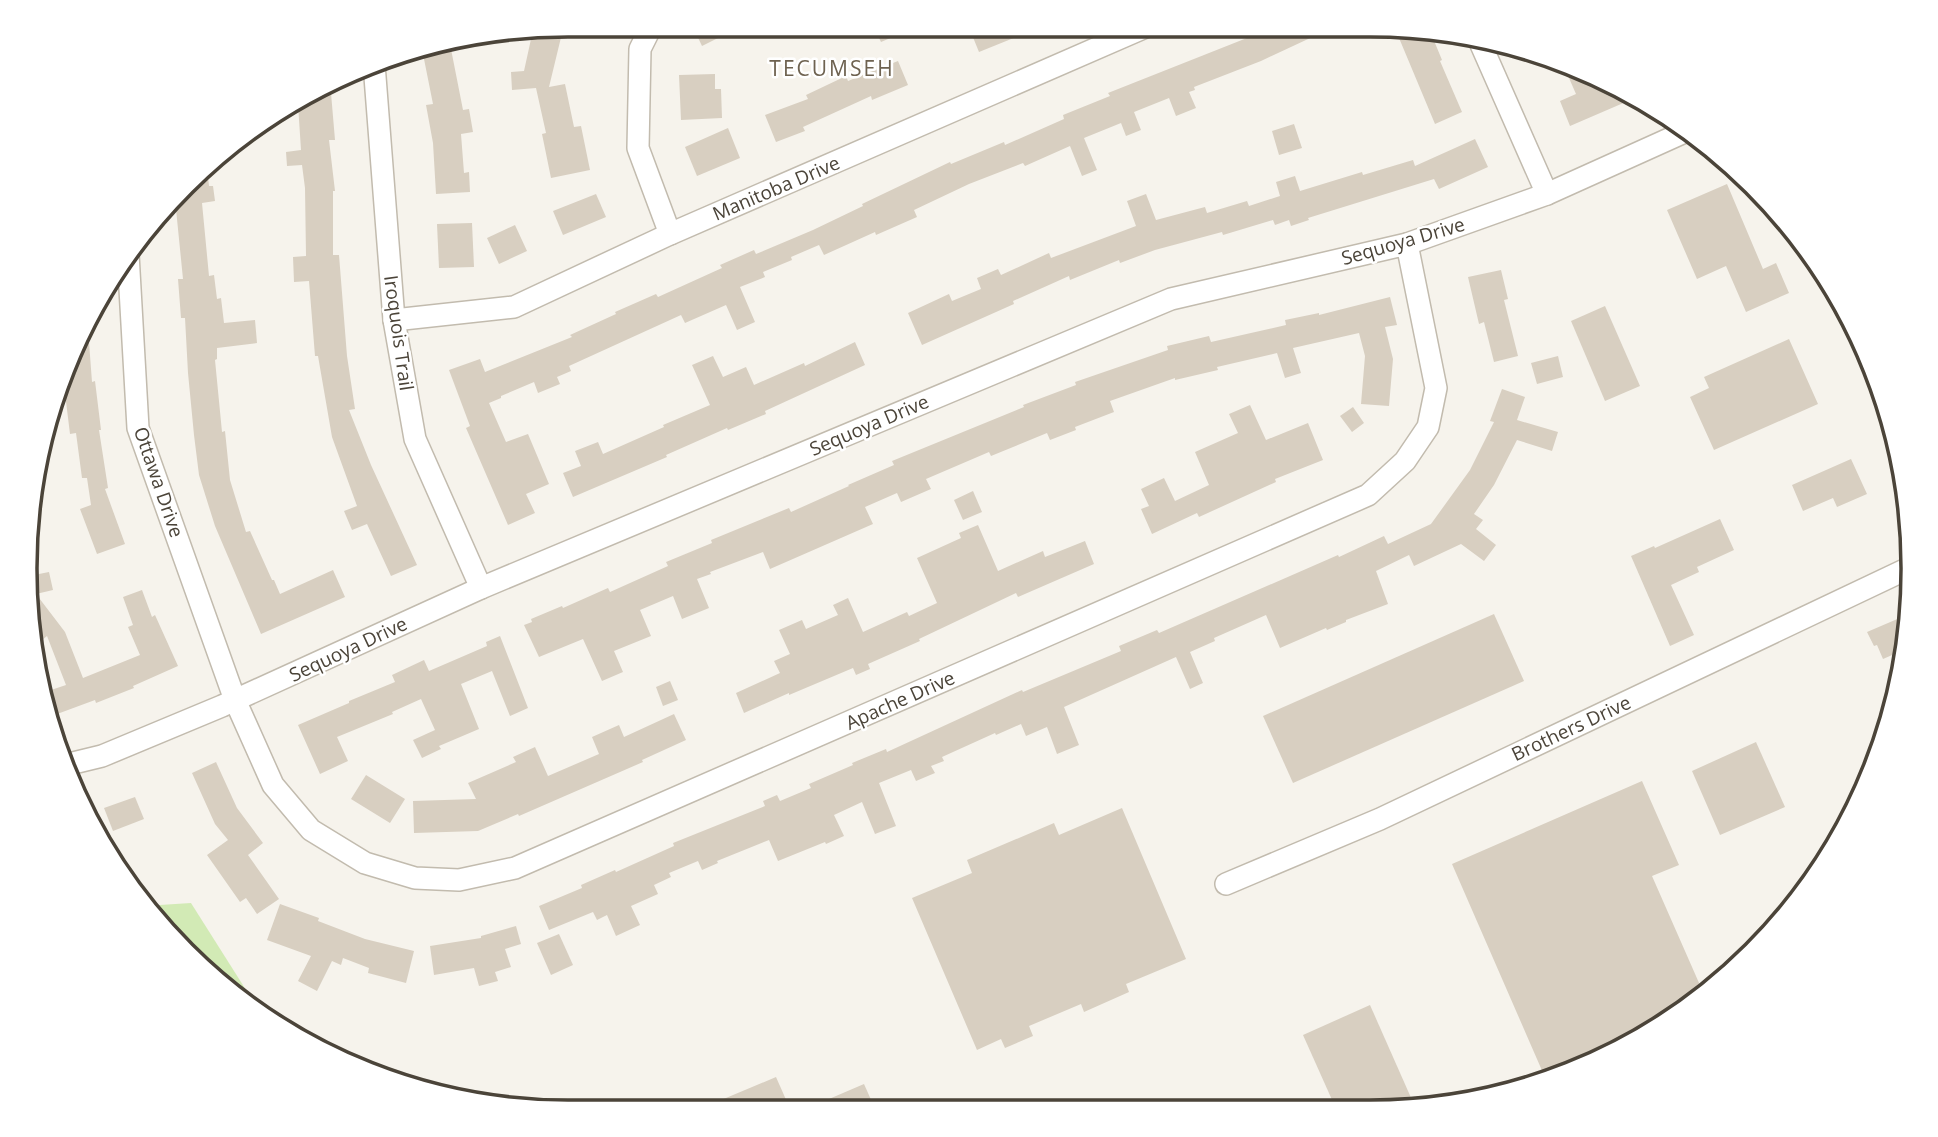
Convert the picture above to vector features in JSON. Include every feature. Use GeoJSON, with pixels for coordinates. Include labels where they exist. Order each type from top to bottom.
{"type":"FeatureCollection","features":[{"type":"Feature","properties":{"kind":"street"},"geometry":{"type":"LineString","coordinates":[[646,37],[640,49],[638,148],[670,234]]}},
{"type":"Feature","properties":{"kind":"street","name":"Manitoba Drive"},"geometry":{"type":"LineString","coordinates":[[394,320],[514,307],[670,234],[1122,37]]}},
{"type":"Feature","properties":{"kind":"street"},"geometry":{"type":"LineString","coordinates":[[1483,49],[1547,194]]}},
{"type":"Feature","properties":{"kind":"street","name":"Iroquois Trail"},"geometry":{"type":"LineString","coordinates":[[375,73],[394,320],[415,439],[481,588]]}},
{"type":"Feature","properties":{"kind":"street","name":"Sequoya Drive"},"geometry":{"type":"LineString","coordinates":[[74,763],[102,756],[236,700],[481,588],[1171,299],[1407,244],[1547,194],[1677,135]]}},
{"type":"Feature","properties":{"kind":"street","name":"Apache Drive"},"geometry":{"type":"LineString","coordinates":[[236,700],[273,785],[311,830],[365,863],[415,878],[459,880],[515,868],[1368,495],[1405,461],[1429,427],[1436,388],[1407,244]]}},
{"type":"Feature","properties":{"kind":"street","name":"Ottawa Drive"},"geometry":{"type":"LineString","coordinates":[[129,269],[138,428],[236,700]]}},
{"type":"Feature","properties":{"kind":"street","name":"Brothers Drive"},"geometry":{"type":"LineString","coordinates":[[1226,884],[1380,819],[1901,572]]}},
{"type":"Feature","properties":{"kind":"green space"},"geometry":{"type":"Polygon","coordinates":[[[191,903],[247,991],[192,945],[158,905],[191,903]]]}},
{"type":"Feature","properties":{"kind":"building"},"geometry":{"type":"Polygon","coordinates":[[[561,37],[549,87],[565,84],[574,127],[581,126],[590,170],[551,178],[542,134],[546,133],[536,88],[512,90],[511,72],[524,71],[531,38],[561,37]]]}},
{"type":"Feature","properties":{"kind":"building"},"geometry":{"type":"Polygon","coordinates":[[[698,37],[720,37],[702,46],[698,37]]]}},
{"type":"Feature","properties":{"kind":"building"},"geometry":{"type":"Polygon","coordinates":[[[879,37],[893,37],[881,42],[879,37]]]}},
{"type":"Feature","properties":{"kind":"building"},"geometry":{"type":"Polygon","coordinates":[[[973,37],[1016,37],[979,52],[973,37]]]}},
{"type":"Feature","properties":{"kind":"building"},"geometry":{"type":"Polygon","coordinates":[[[1249,37],[1312,37],[1261,61],[1194,87],[1195,90],[1189,92],[1196,108],[1176,116],[1169,98],[1134,112],[1141,130],[1126,136],[1121,123],[1084,138],[1097,170],[1082,176],[1070,146],[1025,166],[1023,163],[914,210],[917,217],[876,235],[875,232],[824,255],[819,245],[763,272],[765,277],[740,287],[755,322],[737,330],[726,305],[685,323],[681,315],[569,366],[571,371],[557,377],[560,384],[538,393],[534,382],[489,403],[506,442],[528,434],[549,484],[526,494],[535,513],[508,525],[466,428],[470,426],[449,370],[480,359],[485,372],[572,337],[570,335],[616,314],[615,312],[656,294],[658,297],[754,250],[756,254],[813,230],[950,162],[951,164],[1004,142],[1005,145],[1064,119],[1063,115],[1110,96],[1108,93],[1249,37]]]}},
{"type":"Feature","properties":{"kind":"building"},"geometry":{"type":"Polygon","coordinates":[[[1399,38],[1434,41],[1462,112],[1435,124],[1399,38]]]}},
{"type":"Feature","properties":{"kind":"building"},"geometry":{"type":"Polygon","coordinates":[[[451,50],[463,110],[469,109],[473,132],[461,134],[464,173],[469,172],[470,192],[436,194],[433,143],[426,105],[433,104],[424,57],[451,50]]]}},
{"type":"Feature","properties":{"kind":"building"},"geometry":{"type":"Polygon","coordinates":[[[898,61],[908,85],[872,100],[871,96],[803,127],[805,131],[776,142],[765,115],[808,99],[806,95],[846,76],[848,81],[898,61]]]}},
{"type":"Feature","properties":{"kind":"building"},"geometry":{"type":"Polygon","coordinates":[[[715,74],[715,89],[721,89],[722,118],[681,120],[679,75],[715,74]]]}},
{"type":"Feature","properties":{"kind":"building"},"geometry":{"type":"Polygon","coordinates":[[[1568,75],[1625,102],[1570,126],[1560,101],[1576,94],[1568,75]]]}},
{"type":"Feature","properties":{"kind":"building"},"geometry":{"type":"Polygon","coordinates":[[[331,93],[335,140],[329,140],[335,191],[333,255],[339,255],[347,356],[355,409],[349,410],[417,565],[391,576],[367,524],[352,530],[344,511],[357,506],[332,437],[318,356],[315,356],[309,281],[294,282],[293,257],[306,256],[305,188],[302,165],[287,166],[286,152],[301,150],[298,111],[331,93]]]}},
{"type":"Feature","properties":{"kind":"building"},"geometry":{"type":"Polygon","coordinates":[[[1294,124],[1302,148],[1279,155],[1272,131],[1294,124]]]}},
{"type":"Feature","properties":{"kind":"building"},"geometry":{"type":"Polygon","coordinates":[[[728,128],[740,158],[697,176],[685,147],[728,128]]]}},
{"type":"Feature","properties":{"kind":"building"},"geometry":{"type":"Polygon","coordinates":[[[1475,139],[1488,167],[1439,189],[1434,179],[1308,218],[1309,220],[1291,226],[1289,220],[1275,225],[1273,220],[1223,235],[1222,232],[1155,250],[1120,263],[1119,260],[1070,280],[1069,276],[922,345],[908,313],[949,294],[952,301],[981,289],[977,278],[998,269],[1001,275],[1049,253],[1051,258],[1136,226],[1127,201],[1146,194],[1156,220],[1205,207],[1207,213],[1247,201],[1249,206],[1280,196],[1276,182],[1295,176],[1300,191],[1413,160],[1415,166],[1475,139]]]}},
{"type":"Feature","properties":{"kind":"building"},"geometry":{"type":"Polygon","coordinates":[[[208,178],[209,186],[213,186],[215,201],[202,203],[209,276],[214,275],[217,299],[221,298],[224,323],[255,320],[257,343],[217,348],[215,360],[230,480],[246,532],[250,531],[280,594],[333,570],[345,597],[261,634],[215,526],[199,475],[185,318],[181,318],[178,279],[183,279],[176,210],[208,178]]]}},
{"type":"Feature","properties":{"kind":"building"},"geometry":{"type":"Polygon","coordinates":[[[1727,184],[1763,269],[1776,263],[1789,293],[1746,312],[1726,266],[1697,279],[1667,210],[1727,184]]]}},
{"type":"Feature","properties":{"kind":"building"},"geometry":{"type":"Polygon","coordinates":[[[596,194],[606,217],[563,235],[553,211],[596,194]]]}},
{"type":"Feature","properties":{"kind":"building"},"geometry":{"type":"Polygon","coordinates":[[[472,223],[474,267],[439,268],[437,224],[472,223]]]}},
{"type":"Feature","properties":{"kind":"building"},"geometry":{"type":"Polygon","coordinates":[[[515,225],[527,251],[499,264],[487,238],[515,225]]]}},
{"type":"Feature","properties":{"kind":"building"},"geometry":{"type":"Polygon","coordinates":[[[1501,270],[1508,299],[1504,300],[1518,356],[1494,362],[1484,322],[1479,324],[1468,277],[1501,270]]]}},
{"type":"Feature","properties":{"kind":"building"},"geometry":{"type":"Polygon","coordinates":[[[1390,297],[1397,325],[1385,327],[1393,359],[1389,406],[1361,404],[1365,356],[1359,333],[1293,348],[1301,373],[1285,378],[1277,353],[1217,367],[1218,370],[1175,378],[1110,401],[1114,412],[1075,427],[1076,430],[1050,440],[1047,433],[991,456],[989,452],[926,479],[931,489],[901,502],[897,493],[865,507],[873,524],[770,569],[763,552],[710,572],[711,574],[697,579],[709,608],[682,619],[673,596],[640,610],[651,636],[614,651],[623,672],[602,681],[583,639],[539,657],[524,625],[532,622],[531,619],[608,588],[610,592],[668,566],[666,562],[712,543],[711,540],[789,508],[791,512],[894,465],[892,461],[1076,385],[1075,382],[1168,350],[1167,346],[1209,336],[1211,342],[1286,325],[1285,320],[1319,315],[1390,297]]]}},
{"type":"Feature","properties":{"kind":"building"},"geometry":{"type":"Polygon","coordinates":[[[1605,306],[1640,386],[1605,401],[1571,321],[1605,306]]]}},
{"type":"Feature","properties":{"kind":"building"},"geometry":{"type":"Polygon","coordinates":[[[1789,339],[1818,404],[1714,450],[1690,397],[1709,388],[1704,377],[1789,339]]]}},
{"type":"Feature","properties":{"kind":"building"},"geometry":{"type":"Polygon","coordinates":[[[89,340],[92,382],[95,381],[108,488],[105,489],[125,544],[97,554],[80,509],[91,505],[87,478],[82,478],[76,433],[70,434],[65,397],[89,340]]]}},
{"type":"Feature","properties":{"kind":"building"},"geometry":{"type":"Polygon","coordinates":[[[855,342],[865,365],[765,411],[766,414],[728,430],[727,428],[573,497],[563,473],[581,466],[575,451],[598,442],[603,454],[710,405],[692,365],[713,356],[723,377],[746,367],[754,385],[804,363],[805,366],[855,342]]]}},
{"type":"Feature","properties":{"kind":"building"},"geometry":{"type":"Polygon","coordinates":[[[1558,356],[1563,377],[1537,384],[1531,363],[1558,356]]]}},
{"type":"Feature","properties":{"kind":"building"},"geometry":{"type":"Polygon","coordinates":[[[1502,389],[1525,397],[1517,420],[1558,432],[1552,451],[1517,440],[1494,485],[1474,514],[1483,520],[1476,529],[1496,545],[1484,561],[1461,544],[1414,566],[1409,555],[1376,571],[1388,604],[1280,648],[1266,615],[1190,652],[1203,683],[1190,689],[1176,657],[1064,707],[1079,745],[1057,754],[1047,727],[1026,736],[1021,724],[942,757],[944,761],[931,766],[935,773],[916,781],[911,770],[879,783],[896,826],[875,834],[862,802],[834,815],[844,836],[826,844],[825,842],[778,861],[769,840],[702,870],[698,861],[669,873],[671,877],[654,885],[658,894],[631,906],[640,925],[616,936],[607,915],[597,920],[593,912],[549,930],[539,906],[582,888],[581,885],[674,846],[673,843],[765,806],[763,801],[777,795],[780,801],[811,788],[809,784],[853,765],[852,763],[886,749],[887,752],[1022,690],[1023,692],[1121,651],[1119,646],[1157,630],[1159,633],[1384,536],[1388,544],[1431,524],[1470,470],[1494,422],[1490,421],[1502,389]]]}},
{"type":"Feature","properties":{"kind":"building"},"geometry":{"type":"Polygon","coordinates":[[[1250,405],[1266,440],[1308,423],[1323,460],[1275,479],[1276,482],[1199,517],[1197,513],[1152,534],[1141,509],[1149,506],[1141,489],[1164,478],[1175,501],[1209,485],[1195,452],[1238,433],[1229,414],[1250,405]]]}},
{"type":"Feature","properties":{"kind":"building"},"geometry":{"type":"Polygon","coordinates":[[[1353,407],[1364,423],[1352,432],[1340,416],[1353,407]]]}},
{"type":"Feature","properties":{"kind":"building"},"geometry":{"type":"Polygon","coordinates":[[[1851,459],[1867,494],[1837,507],[1833,498],[1803,511],[1792,485],[1851,459]]]}},
{"type":"Feature","properties":{"kind":"building"},"geometry":{"type":"Polygon","coordinates":[[[973,491],[982,512],[963,520],[954,500],[973,491]]]}},
{"type":"Feature","properties":{"kind":"building"},"geometry":{"type":"Polygon","coordinates":[[[1720,519],[1734,550],[1697,567],[1699,572],[1671,585],[1694,635],[1670,646],[1631,556],[1720,519]]]}},
{"type":"Feature","properties":{"kind":"building"},"geometry":{"type":"Polygon","coordinates":[[[978,525],[998,571],[1043,551],[1045,557],[1085,541],[1094,564],[1018,597],[1016,593],[868,664],[870,669],[856,675],[853,668],[744,713],[736,693],[780,673],[774,661],[790,654],[779,630],[802,620],[806,629],[838,615],[833,605],[848,598],[863,632],[907,612],[909,616],[937,603],[917,558],[961,538],[959,533],[978,525]]]}},
{"type":"Feature","properties":{"kind":"building"},"geometry":{"type":"Polygon","coordinates":[[[49,572],[53,590],[38,594],[37,574],[49,572]]]}},
{"type":"Feature","properties":{"kind":"building"},"geometry":{"type":"Polygon","coordinates":[[[142,590],[152,617],[155,615],[178,666],[133,686],[134,688],[57,714],[51,690],[66,685],[47,636],[42,640],[38,596],[65,632],[83,678],[140,655],[128,627],[133,625],[123,597],[142,590]]]}},
{"type":"Feature","properties":{"kind":"building"},"geometry":{"type":"Polygon","coordinates":[[[1494,614],[1524,681],[1293,783],[1263,716],[1494,614]]]}},
{"type":"Feature","properties":{"kind":"building"},"geometry":{"type":"Polygon","coordinates":[[[1899,618],[1894,654],[1883,659],[1867,632],[1899,618]]]}},
{"type":"Feature","properties":{"kind":"building"},"geometry":{"type":"Polygon","coordinates":[[[500,636],[528,708],[510,716],[492,671],[461,684],[479,729],[439,746],[441,749],[422,758],[413,740],[435,730],[421,699],[392,712],[393,714],[337,737],[348,761],[320,774],[298,725],[395,682],[392,675],[424,660],[429,671],[487,646],[486,642],[500,636]]]}},
{"type":"Feature","properties":{"kind":"building"},"geometry":{"type":"Polygon","coordinates":[[[670,681],[678,700],[663,706],[656,687],[670,681]]]}},
{"type":"Feature","properties":{"kind":"building"},"geometry":{"type":"Polygon","coordinates":[[[674,714],[686,740],[642,760],[643,762],[478,831],[414,833],[413,801],[476,799],[468,783],[516,762],[513,757],[535,747],[548,776],[599,754],[592,737],[619,725],[624,737],[674,714]]]}},
{"type":"Feature","properties":{"kind":"building"},"geometry":{"type":"Polygon","coordinates":[[[1756,742],[1785,807],[1720,835],[1692,771],[1756,742]]]}},
{"type":"Feature","properties":{"kind":"building"},"geometry":{"type":"Polygon","coordinates":[[[216,762],[237,808],[263,843],[248,855],[279,899],[257,914],[246,898],[240,902],[207,855],[228,840],[215,824],[192,773],[216,762]]]}},
{"type":"Feature","properties":{"kind":"building"},"geometry":{"type":"Polygon","coordinates":[[[366,775],[405,799],[390,823],[351,799],[366,775]]]}},
{"type":"Feature","properties":{"kind":"building"},"geometry":{"type":"Polygon","coordinates":[[[1642,781],[1679,865],[1652,876],[1700,985],[1665,1011],[1635,1029],[1573,1060],[1542,1071],[1452,864],[1642,781]]]}},
{"type":"Feature","properties":{"kind":"building"},"geometry":{"type":"Polygon","coordinates":[[[135,797],[144,819],[113,831],[104,808],[135,797]]]}},
{"type":"Feature","properties":{"kind":"building"},"geometry":{"type":"Polygon","coordinates":[[[1122,808],[1186,959],[1126,984],[1129,992],[1084,1012],[1081,1004],[1029,1026],[1033,1036],[1005,1048],[1001,1039],[977,1050],[912,898],[972,873],[967,860],[1054,823],[1059,835],[1122,808]]]}},
{"type":"Feature","properties":{"kind":"building"},"geometry":{"type":"Polygon","coordinates":[[[280,904],[365,939],[414,951],[406,983],[368,973],[369,968],[343,958],[341,965],[332,961],[317,991],[298,981],[311,956],[267,940],[280,904]]]}},
{"type":"Feature","properties":{"kind":"building"},"geometry":{"type":"Polygon","coordinates":[[[516,926],[521,944],[505,949],[511,967],[495,972],[498,981],[479,986],[474,968],[434,975],[430,946],[481,938],[516,926]]]}},
{"type":"Feature","properties":{"kind":"building"},"geometry":{"type":"Polygon","coordinates":[[[559,934],[573,965],[551,975],[537,943],[559,934]]]}},
{"type":"Feature","properties":{"kind":"building"},"geometry":{"type":"Polygon","coordinates":[[[1370,1005],[1411,1098],[1332,1100],[1303,1035],[1370,1005]]]}},
{"type":"Feature","properties":{"kind":"building"},"geometry":{"type":"Polygon","coordinates":[[[776,1077],[786,1100],[721,1100],[776,1077]]]}},
{"type":"Feature","properties":{"kind":"building"},"geometry":{"type":"Polygon","coordinates":[[[864,1084],[871,1100],[827,1100],[864,1084]]]}},
{"type":"Feature","properties":{"kind":"district","name":"TECUMSEH"},"geometry":{"type":"Point","coordinates":[832,69]}}]}
